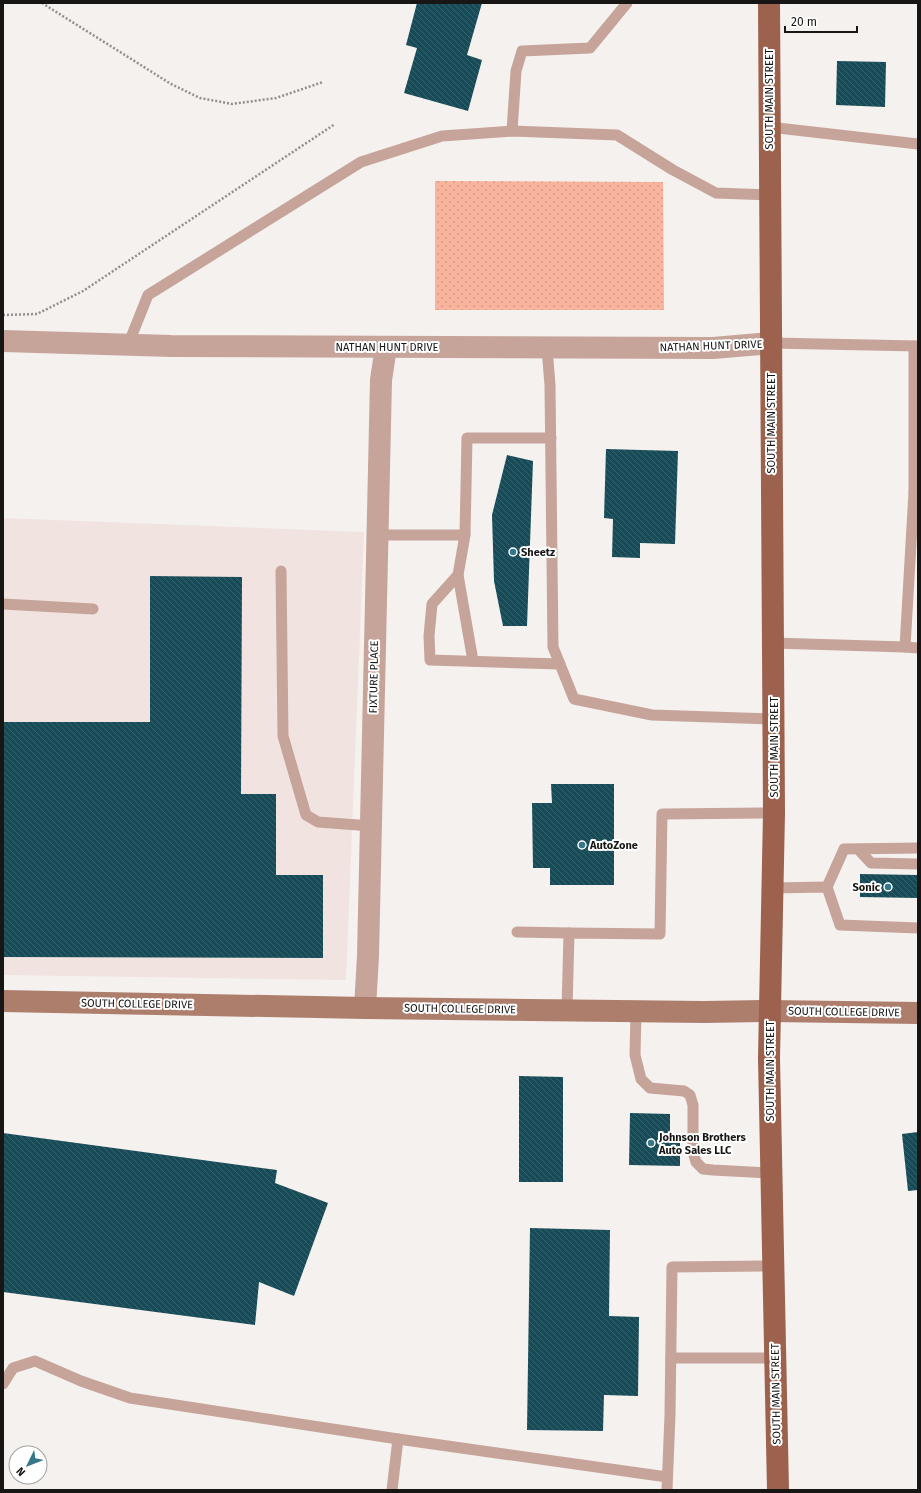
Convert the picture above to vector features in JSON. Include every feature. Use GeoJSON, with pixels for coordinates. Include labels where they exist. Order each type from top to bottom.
{"type":"FeatureCollection","features":[{"type":"Feature","properties":{"kind":"main road","name":"SOUTH MAIN STREET"},"geometry":{"type":"LineString","coordinates":[[769,3],[774,813],[768,1058],[778,1490]]}},
{"type":"Feature","properties":{"kind":"main road","name":"SOUTH COLLEGE DRIVE"},"geometry":{"type":"LineString","coordinates":[[3,1001],[365,1008],[636,1011],[770,1010],[918,1013]]}},
{"type":"Feature","properties":{"kind":"street","name":"NATHAN HUNT DRIVE"},"geometry":{"type":"LineString","coordinates":[[3,341],[128,345],[547,348],[713,348],[771,344]]}},
{"type":"Feature","properties":{"kind":"street","name":"FIXTURE PLACE"},"geometry":{"type":"LineString","coordinates":[[365,1008],[368,956],[381,380],[386,347]]}},
{"type":"Feature","properties":{"kind":"lane"},"geometry":{"type":"LineString","coordinates":[[512,131],[516,71],[522,51],[590,48],[627,3]]}},
{"type":"Feature","properties":{"kind":"lane"},"geometry":{"type":"LineString","coordinates":[[770,127],[918,144]]}},
{"type":"Feature","properties":{"kind":"lane"},"geometry":{"type":"LineString","coordinates":[[128,345],[148,295],[361,162],[442,136],[512,131],[616,135],[673,170],[716,193],[770,195]]}},
{"type":"Feature","properties":{"kind":"lane"},"geometry":{"type":"LineString","coordinates":[[771,344],[916,346],[916,492],[905,647]]}},
{"type":"Feature","properties":{"kind":"lane"},"geometry":{"type":"LineString","coordinates":[[547,348],[550,385],[553,647],[574,699],[652,715],[774,719]]}},
{"type":"Feature","properties":{"kind":"lane"},"geometry":{"type":"LineString","coordinates":[[473,661],[458,575],[464,535],[467,438],[551,438]]}},
{"type":"Feature","properties":{"kind":"lane"},"geometry":{"type":"LineString","coordinates":[[378,535],[464,535]]}},
{"type":"Feature","properties":{"kind":"lane"},"geometry":{"type":"LineString","coordinates":[[281,571],[283,736],[306,815],[318,822],[371,826]]}},
{"type":"Feature","properties":{"kind":"lane"},"geometry":{"type":"LineString","coordinates":[[458,575],[432,604],[429,636],[430,660],[560,664]]}},
{"type":"Feature","properties":{"kind":"lane"},"geometry":{"type":"LineString","coordinates":[[3,604],[92,609]]}},
{"type":"Feature","properties":{"kind":"lane"},"geometry":{"type":"LineString","coordinates":[[773,643],[918,648]]}},
{"type":"Feature","properties":{"kind":"lane"},"geometry":{"type":"LineString","coordinates":[[517,932],[660,934],[662,814],[774,813]]}},
{"type":"Feature","properties":{"kind":"lane"},"geometry":{"type":"LineString","coordinates":[[918,848],[844,850],[827,887],[840,925],[918,928]]}},
{"type":"Feature","properties":{"kind":"lane"},"geometry":{"type":"LineString","coordinates":[[858,849],[871,863],[918,864]]}},
{"type":"Feature","properties":{"kind":"lane"},"geometry":{"type":"LineString","coordinates":[[773,888],[827,887]]}},
{"type":"Feature","properties":{"kind":"lane"},"geometry":{"type":"LineString","coordinates":[[567,1010],[569,933]]}},
{"type":"Feature","properties":{"kind":"lane"},"geometry":{"type":"LineString","coordinates":[[636,1011],[635,1055],[641,1079],[650,1088],[684,1091],[690,1096],[693,1105],[693,1152],[696,1162],[703,1168],[713,1170],[771,1172]]}},
{"type":"Feature","properties":{"kind":"lane"},"geometry":{"type":"LineString","coordinates":[[667,1490],[672,1267],[773,1266]]}},
{"type":"Feature","properties":{"kind":"lane"},"geometry":{"type":"LineString","coordinates":[[671,1358],[775,1358]]}},
{"type":"Feature","properties":{"kind":"lane"},"geometry":{"type":"LineString","coordinates":[[3,1384],[13,1368],[35,1361],[81,1381],[130,1398],[667,1478]]}},
{"type":"Feature","properties":{"kind":"lane"},"geometry":{"type":"LineString","coordinates":[[392,1490],[398,1439]]}},
{"type":"Feature","properties":{"kind":"path"},"geometry":{"type":"LineString","coordinates":[[42,3],[171,84],[200,98],[232,104],[276,98],[323,82]]}},
{"type":"Feature","properties":{"kind":"path"},"geometry":{"type":"LineString","coordinates":[[3,315],[38,314],[83,291],[335,124]]}},
{"type":"Feature","properties":{"kind":"shaded area"},"geometry":{"type":"Polygon","coordinates":[[[435,181],[663,182],[664,310],[435,310],[435,181]]]}},
{"type":"Feature","properties":{"kind":"shaded area"},"geometry":{"type":"Polygon","coordinates":[[[3,518],[364,532],[346,980],[3,975],[3,518]]]}},
{"type":"Feature","properties":{"kind":"building"},"geometry":{"type":"Polygon","coordinates":[[[417,3],[482,3],[467,55],[482,60],[468,111],[404,93],[417,48],[406,45],[417,3]]]}},
{"type":"Feature","properties":{"kind":"building"},"geometry":{"type":"Polygon","coordinates":[[[837,61],[886,62],[885,107],[836,105],[837,61]]]}},
{"type":"Feature","properties":{"kind":"building"},"geometry":{"type":"Polygon","coordinates":[[[606,449],[678,451],[675,544],[640,543],[640,558],[612,557],[613,519],[604,518],[606,449]]]}},
{"type":"Feature","properties":{"kind":"building"},"geometry":{"type":"Polygon","coordinates":[[[507,455],[533,461],[527,626],[503,626],[494,581],[492,515],[507,455]]]}},
{"type":"Feature","properties":{"kind":"building"},"geometry":{"type":"Polygon","coordinates":[[[150,576],[242,577],[241,794],[276,794],[276,875],[323,875],[323,958],[3,957],[3,722],[150,722],[150,576]]]}},
{"type":"Feature","properties":{"kind":"building"},"geometry":{"type":"Polygon","coordinates":[[[551,784],[614,784],[614,885],[550,885],[550,868],[533,868],[532,803],[552,803],[551,784]]]}},
{"type":"Feature","properties":{"kind":"building"},"geometry":{"type":"Polygon","coordinates":[[[860,874],[918,875],[918,898],[860,897],[860,874]]]}},
{"type":"Feature","properties":{"kind":"building"},"geometry":{"type":"Polygon","coordinates":[[[519,1076],[563,1077],[563,1182],[519,1182],[519,1076]]]}},
{"type":"Feature","properties":{"kind":"building"},"geometry":{"type":"Polygon","coordinates":[[[630,1113],[670,1114],[670,1136],[680,1136],[680,1166],[629,1165],[630,1113]]]}},
{"type":"Feature","properties":{"kind":"building"},"geometry":{"type":"Polygon","coordinates":[[[918,1132],[918,1190],[908,1191],[902,1134],[918,1132]]]}},
{"type":"Feature","properties":{"kind":"building"},"geometry":{"type":"Polygon","coordinates":[[[3,1133],[277,1170],[275,1183],[328,1203],[294,1296],[259,1282],[255,1325],[3,1292],[3,1133]]]}},
{"type":"Feature","properties":{"kind":"building"},"geometry":{"type":"Polygon","coordinates":[[[530,1228],[610,1230],[609,1316],[639,1317],[638,1396],[604,1395],[603,1431],[527,1430],[530,1228]]]}},
{"type":"Feature","properties":{"kind":"place","name":"Sheetz"},"geometry":{"type":"Point","coordinates":[513,552]}},
{"type":"Feature","properties":{"kind":"place","name":"AutoZone"},"geometry":{"type":"Point","coordinates":[582,845]}},
{"type":"Feature","properties":{"kind":"place","name":"Sonic"},"geometry":{"type":"Point","coordinates":[888,887]}},
{"type":"Feature","properties":{"kind":"place","name":"Johnson Brothers Auto Sales LLC"},"geometry":{"type":"Point","coordinates":[651,1143]}}]}
